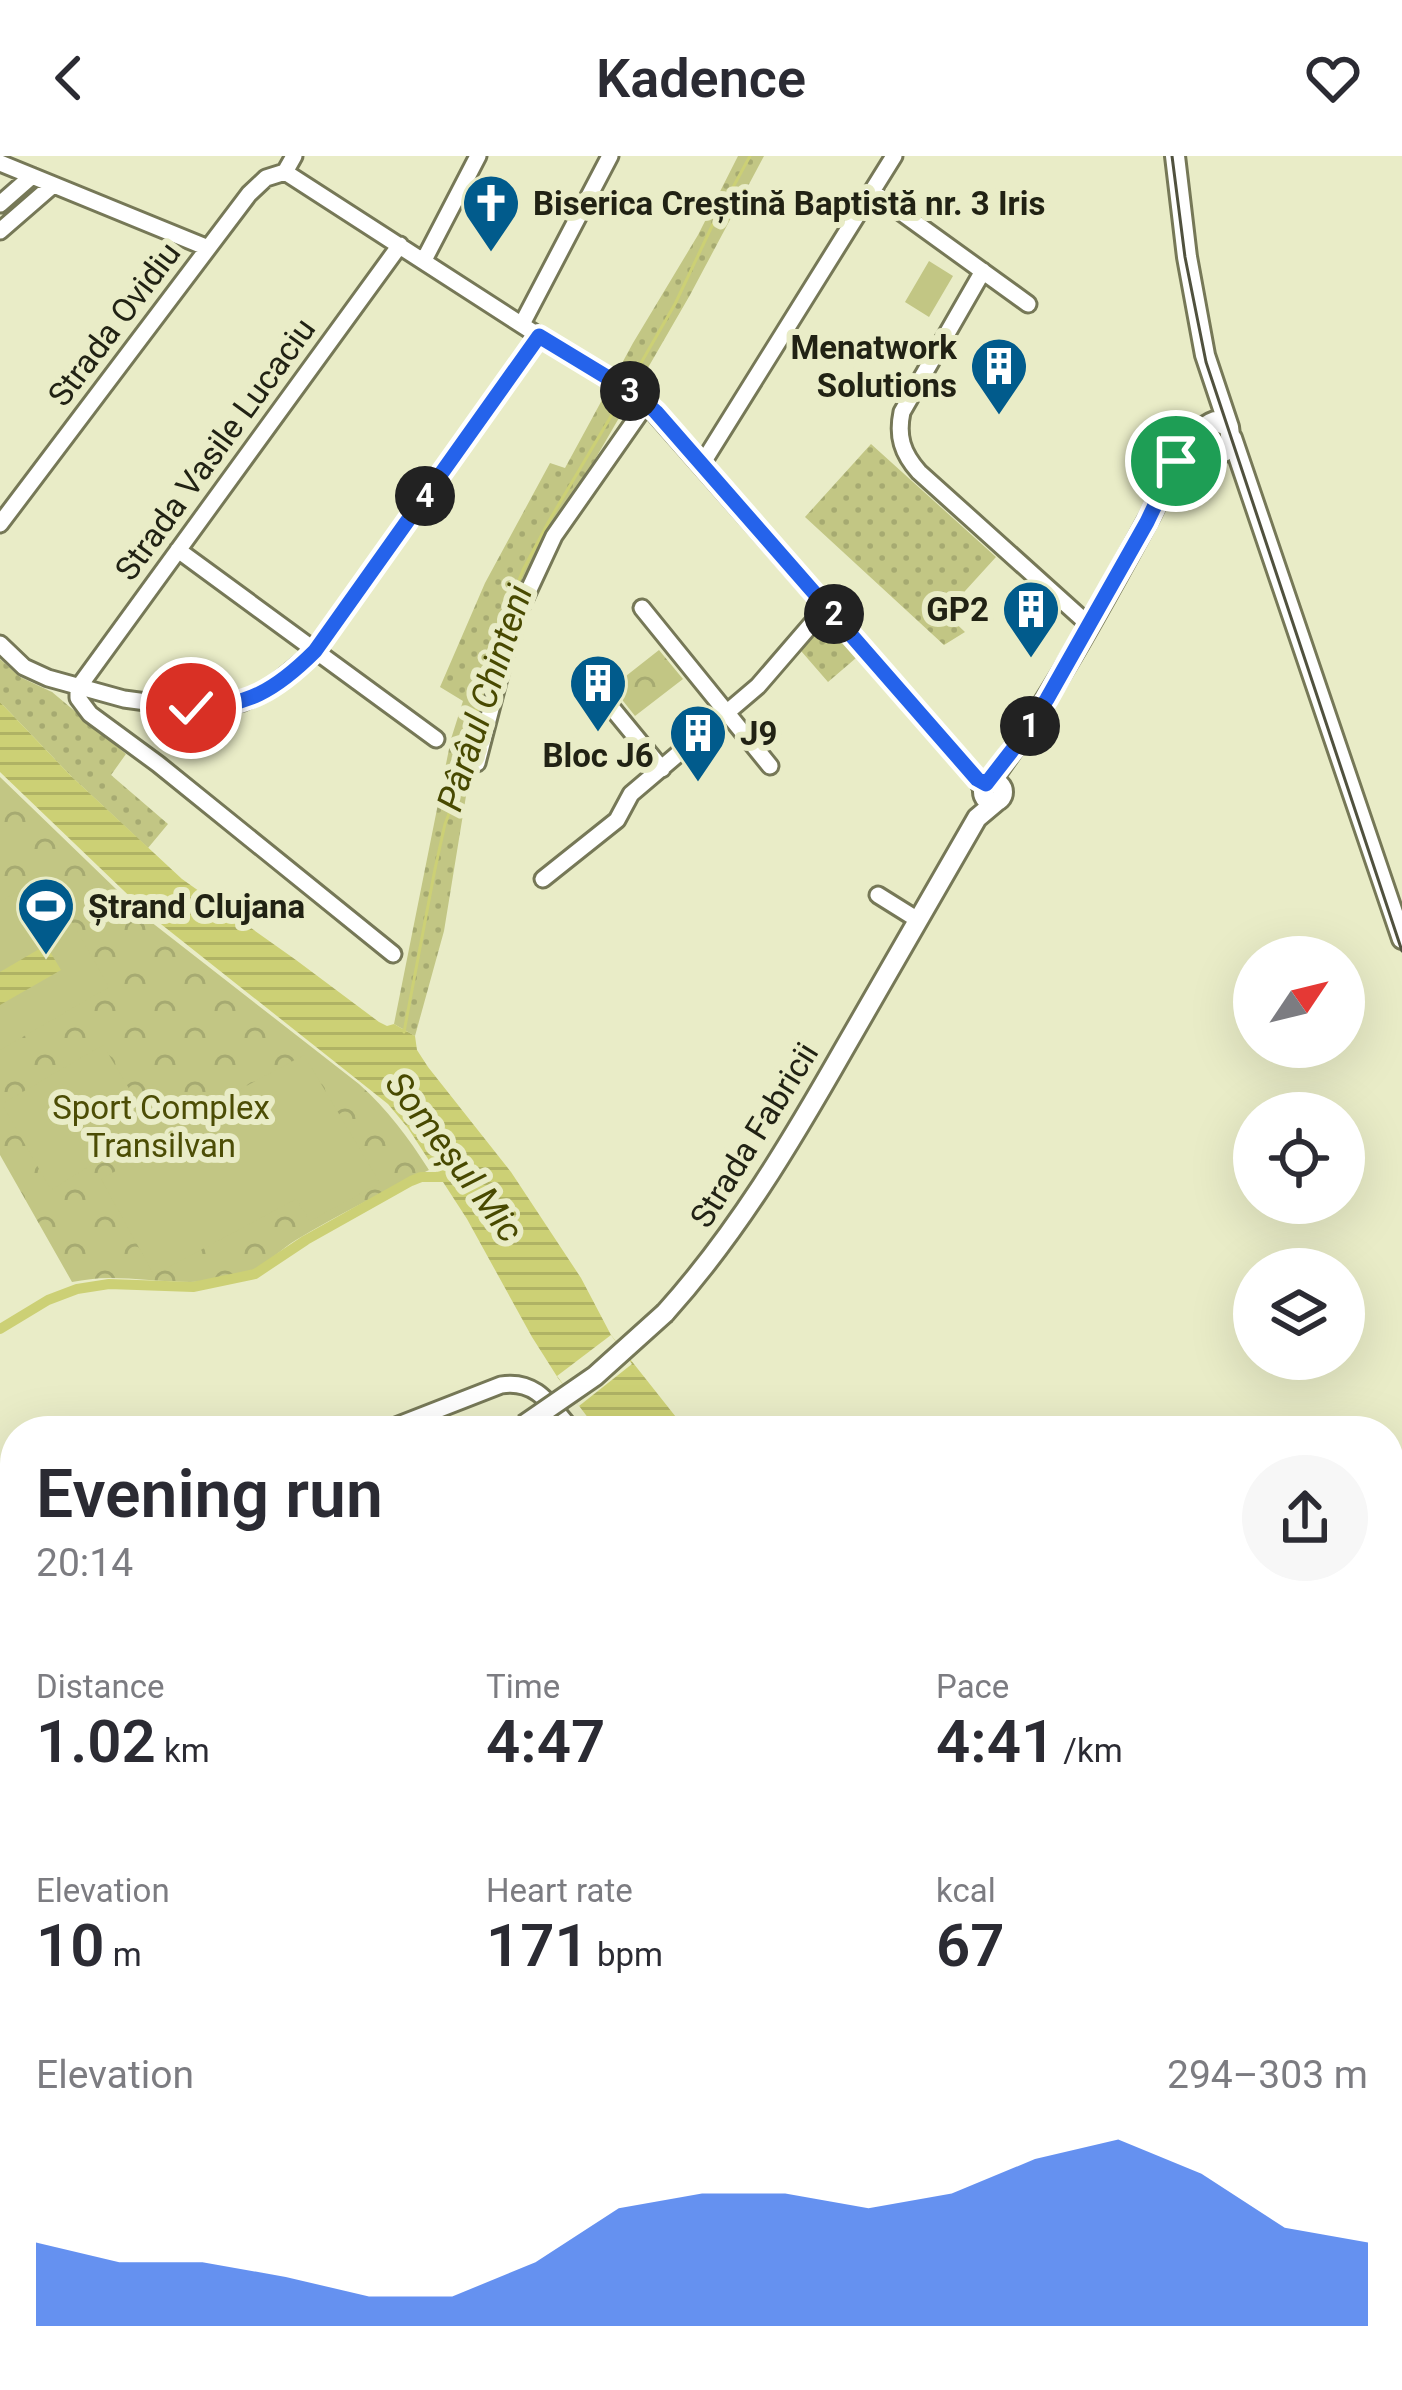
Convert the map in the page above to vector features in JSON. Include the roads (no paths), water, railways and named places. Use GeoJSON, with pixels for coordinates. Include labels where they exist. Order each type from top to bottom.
{"type":"FeatureCollection","features":[{"type":"Feature","properties":{"kind":"main road"},"geometry":{"type":"LineString","coordinates":[[1175,156],[1186,257],[1207,362],[1402,939]]}},
{"type":"Feature","properties":{"kind":"main road"},"geometry":{"type":"LineString","coordinates":[[1207,362],[1200,443],[1249,487]]}},
{"type":"Feature","properties":{"kind":"main road"},"geometry":{"type":"LineString","coordinates":[[1201,430],[1215,421],[1230,432]]}},
{"type":"Feature","properties":{"kind":"main road","name":"Strada Fabricii"},"geometry":{"type":"LineString","coordinates":[[538,1416],[629,1348],[700,1274],[756,1196],[979,815],[988,789],[1088,624],[1176,461],[1201,430]]}},
{"type":"Feature","properties":{"kind":"main road"},"geometry":{"type":"LineString","coordinates":[[1211,453],[1228,448],[1230,432]]}},
{"type":"Feature","properties":{"kind":"main road","name":"Strada Fabricii"},"geometry":{"type":"LineString","coordinates":[[1168,482],[1211,453]]}},
{"type":"Feature","properties":{"kind":"street"},"geometry":{"type":"LineString","coordinates":[[294,156],[285,172],[642,399],[988,789]]}},
{"type":"Feature","properties":{"kind":"street"},"geometry":{"type":"LineString","coordinates":[[424,260],[478,156]]}},
{"type":"Feature","properties":{"kind":"street"},"geometry":{"type":"LineString","coordinates":[[522,324],[610,156]]}},
{"type":"Feature","properties":{"kind":"street"},"geometry":{"type":"LineString","coordinates":[[702,464],[894,156]]}},
{"type":"Feature","properties":{"kind":"street"},"geometry":{"type":"LineString","coordinates":[[0,163],[208,248]]}},
{"type":"Feature","properties":{"kind":"street","name":"Strada Ovidiu"},"geometry":{"type":"LineString","coordinates":[[0,524],[256,185],[285,172]]}},
{"type":"Feature","properties":{"kind":"street"},"geometry":{"type":"LineString","coordinates":[[0,204],[32,176]]}},
{"type":"Feature","properties":{"kind":"street"},"geometry":{"type":"LineString","coordinates":[[0,231],[53,185]]}},
{"type":"Feature","properties":{"kind":"street"},"geometry":{"type":"LineString","coordinates":[[874,192],[1028,304]]}},
{"type":"Feature","properties":{"kind":"street","name":"Strada Vasile Lucaciu"},"geometry":{"type":"LineString","coordinates":[[78,688],[400,245]]}},
{"type":"Feature","properties":{"kind":"street"},"geometry":{"type":"LineString","coordinates":[[983,272],[902,412],[902,447],[919,472],[1088,624]]}},
{"type":"Feature","properties":{"kind":"street"},"geometry":{"type":"LineString","coordinates":[[0,644],[24,667],[78,688],[156,705],[219,708],[265,692],[315,651],[539,336]]}},
{"type":"Feature","properties":{"kind":"street"},"geometry":{"type":"LineString","coordinates":[[477,763],[513,624],[554,536],[642,399]]}},
{"type":"Feature","properties":{"kind":"street"},"geometry":{"type":"LineString","coordinates":[[178,550],[436,739]]}},
{"type":"Feature","properties":{"kind":"street"},"geometry":{"type":"LineString","coordinates":[[543,879],[617,820],[632,794],[758,686],[827,606]]}},
{"type":"Feature","properties":{"kind":"street"},"geometry":{"type":"LineString","coordinates":[[642,608],[770,766]]}},
{"type":"Feature","properties":{"kind":"street"},"geometry":{"type":"LineString","coordinates":[[584,674],[662,769]]}},
{"type":"Feature","properties":{"kind":"street"},"geometry":{"type":"LineString","coordinates":[[78,688],[78,698],[90,713],[393,954]]}},
{"type":"Feature","properties":{"kind":"street"},"geometry":{"type":"LineString","coordinates":[[878,895],[918,920]]}},
{"type":"Feature","properties":{"kind":"street"},"geometry":{"type":"LineString","coordinates":[[421,1416],[514,1383],[531,1387],[556,1416]]}},
{"type":"Feature","properties":{"kind":"water","name":"Someșul Mic"},"geometry":{"type":"Polygon","coordinates":[[[0,702],[182,879],[379,1022],[415,1036],[428,1067],[511,1172],[581,1278],[611,1335],[675,1416],[587,1416],[532,1337],[467,1219],[388,1104],[147,913],[0,772],[0,702]]]}},
{"type":"Feature","properties":{"kind":"water"},"geometry":{"type":"Polygon","coordinates":[[[46,945],[61,970],[0,1005],[0,972],[46,945]]]}},
{"type":"Feature","properties":{"kind":"waterway","name":"Pârâul Chinteni"},"geometry":{"type":"LineString","coordinates":[[630,382],[750,156]]}},
{"type":"Feature","properties":{"kind":"waterway","name":"Pârâul Chinteni"},"geometry":{"type":"LineString","coordinates":[[404,1032],[435,869],[453,803],[454,779],[467,749],[488,660],[523,570],[623,396]]}},
{"type":"Feature","properties":{"kind":"waterway","name":"Someșul Mic"},"geometry":{"type":"LineString","coordinates":[[0,1329],[48,1300],[77,1289],[109,1284],[193,1287],[255,1274],[411,1181],[449,1177]]}},
{"type":"Feature","properties":{"kind":"tram line"},"geometry":{"type":"LineString","coordinates":[[1172,156],[1185,257],[1206,362],[1402,951]]}},
{"type":"Feature","properties":{"kind":"place","name":"Biserica Creștină Baptistă nr. 3 Iris"},"geometry":{"type":"Point","coordinates":[491,254]}},
{"type":"Feature","properties":{"kind":"place","name":"Menatwork Solutions"},"geometry":{"type":"Point","coordinates":[999,417]}},
{"type":"Feature","properties":{"kind":"place","name":"GP2"},"geometry":{"type":"Point","coordinates":[1031,660]}},
{"type":"Feature","properties":{"kind":"place","name":"Bloc J6"},"geometry":{"type":"Point","coordinates":[598,734]}},
{"type":"Feature","properties":{"kind":"place","name":"J9"},"geometry":{"type":"Point","coordinates":[698,784]}},
{"type":"Feature","properties":{"kind":"place","name":"Ștrand Clujana"},"geometry":{"type":"Point","coordinates":[46,957]}},
{"type":"Feature","properties":{"kind":"park label","name":"Sport Complex Transilvan"},"geometry":{"type":"Point","coordinates":[161,1126]}}]}
